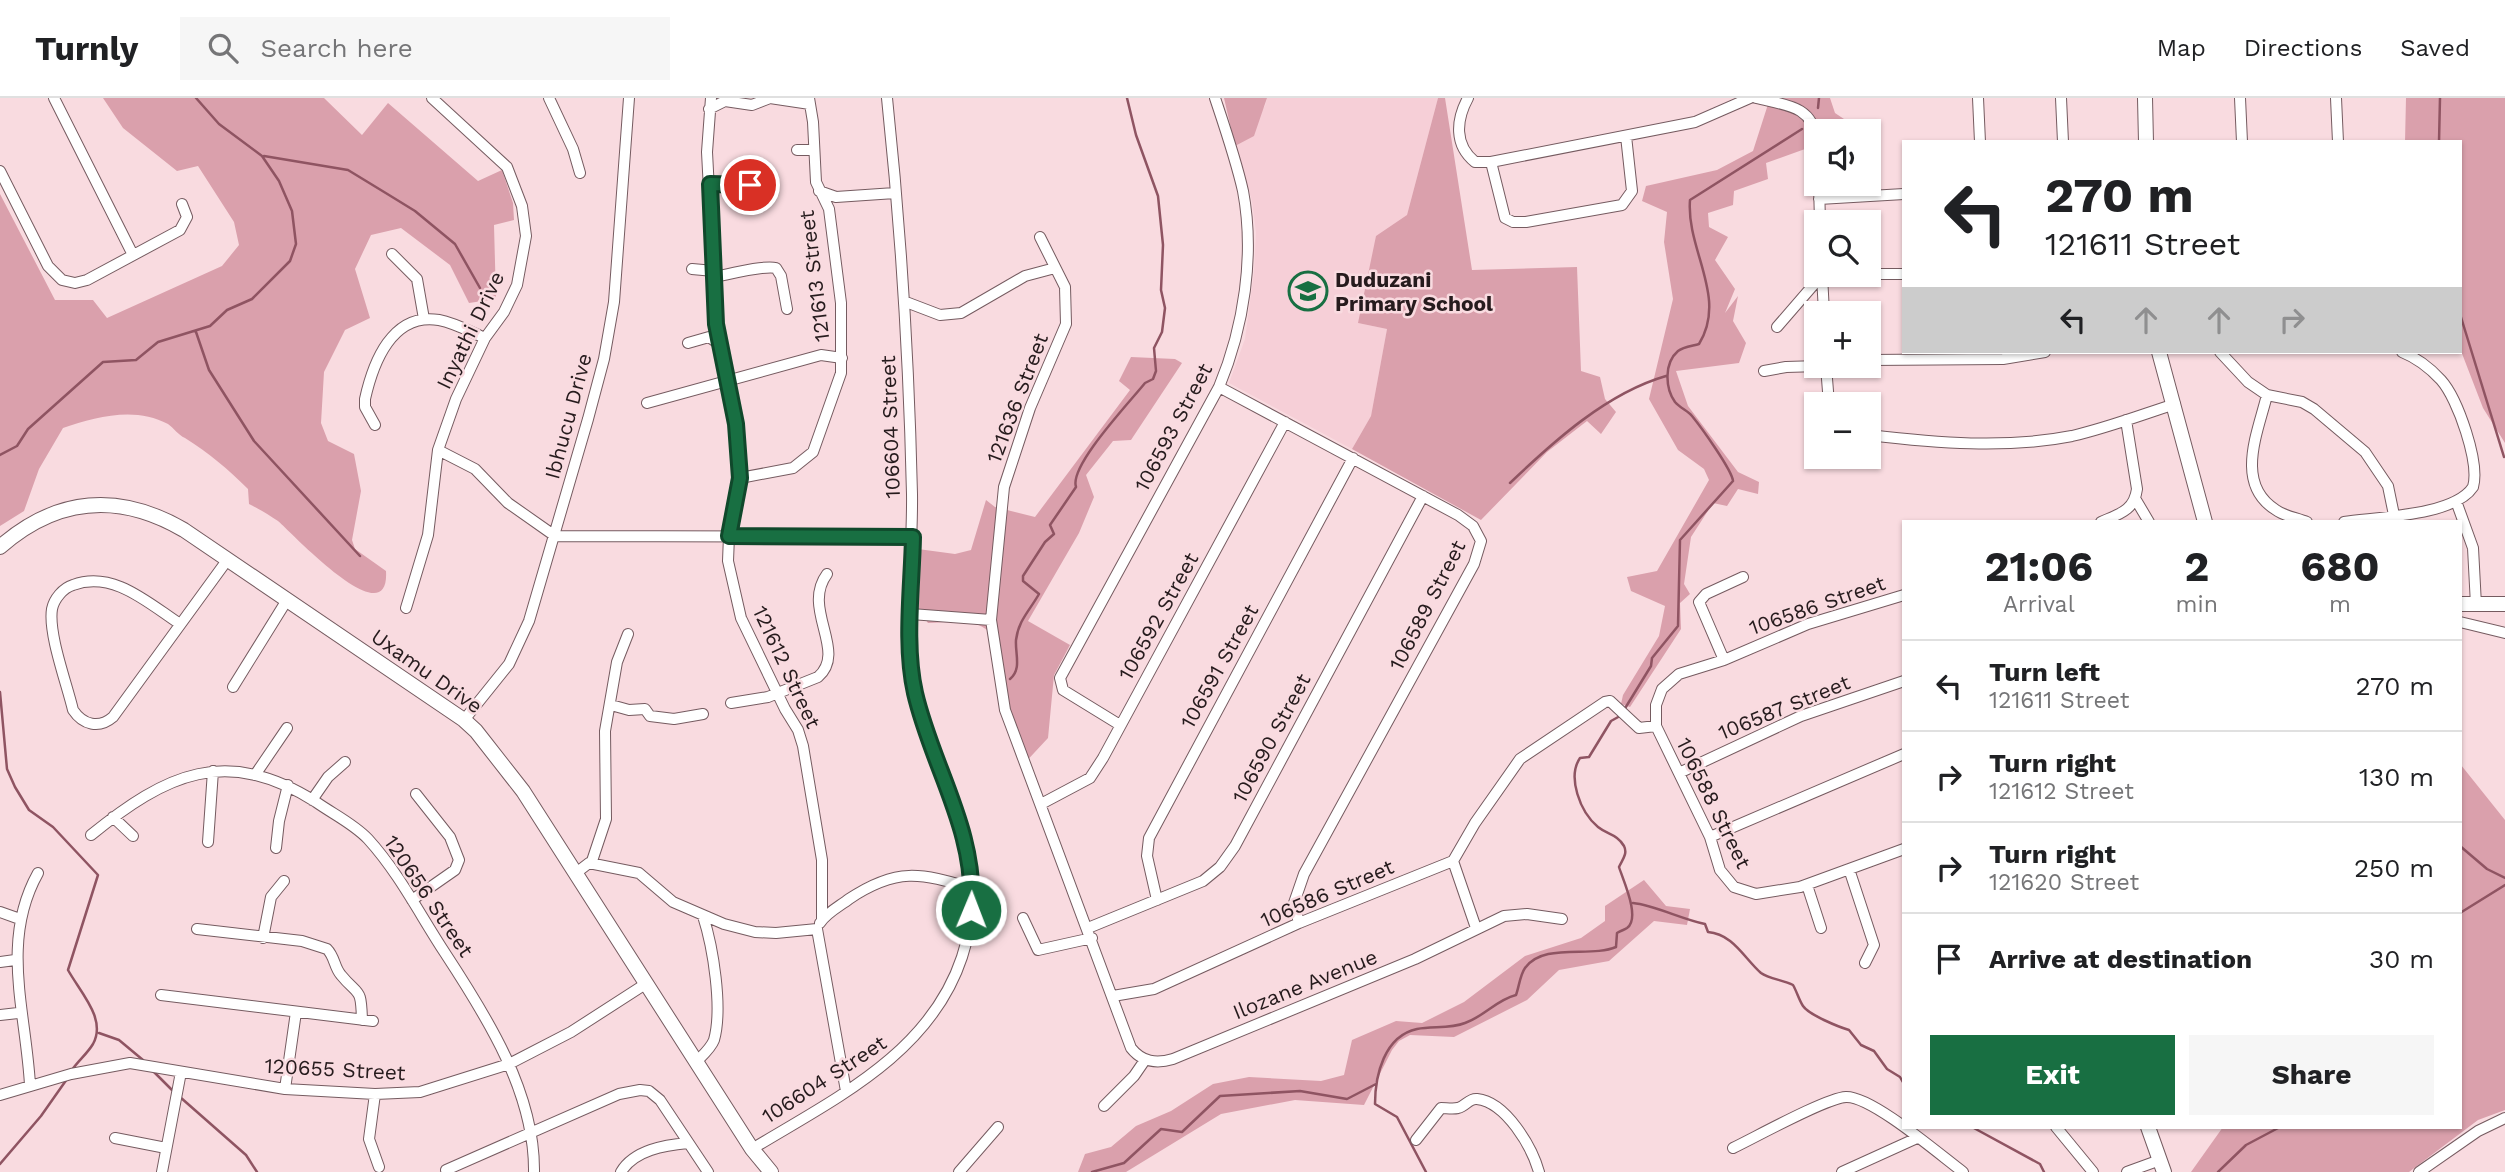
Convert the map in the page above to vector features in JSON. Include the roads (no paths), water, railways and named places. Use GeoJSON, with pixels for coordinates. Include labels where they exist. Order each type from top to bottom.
{"type":"FeatureCollection","features":[{"type":"Feature","properties":{"kind":"street"},"geometry":{"type":"LineString","coordinates":[[54,98],[133,255]]}},
{"type":"Feature","properties":{"kind":"street","name":"Inyathi Drive"},"geometry":{"type":"LineString","coordinates":[[407,608],[428,535],[438,450],[456,399],[485,338],[504,312],[519,278],[526,236],[517,186],[502,162],[432,98]]}},
{"type":"Feature","properties":{"kind":"street"},"geometry":{"type":"LineString","coordinates":[[549,98],[573,149],[580,173]]}},
{"type":"Feature","properties":{"kind":"street","name":"Ibhucu Drive"},"geometry":{"type":"LineString","coordinates":[[464,720],[498,680],[519,644],[555,536],[589,419],[614,302],[629,98]]}},
{"type":"Feature","properties":{"kind":"street"},"geometry":{"type":"LineString","coordinates":[[710,104],[725,101],[752,105],[770,98],[809,101]]}},
{"type":"Feature","properties":{"kind":"street","name":"106604 Street"},"geometry":{"type":"LineString","coordinates":[[752,1149],[846,1091],[908,1045],[936,1007],[962,958],[969,932],[972,888],[961,824],[915,693],[911,614],[913,537],[906,302],[887,98]]}},
{"type":"Feature","properties":{"kind":"street","name":"106593 Street"},"geometry":{"type":"LineString","coordinates":[[1120,725],[1063,690],[1060,678],[1219,387],[1236,338],[1248,247],[1242,188],[1215,98]]}},
{"type":"Feature","properties":{"kind":"street"},"geometry":{"type":"LineString","coordinates":[[1468,98],[1459,121],[1461,146],[1475,162],[1491,162],[1695,122],[1750,98]]}},
{"type":"Feature","properties":{"kind":"street"},"geometry":{"type":"LineString","coordinates":[[1756,98],[1805,112],[1810,119]]}},
{"type":"Feature","properties":{"kind":"street"},"geometry":{"type":"LineString","coordinates":[[1978,98],[1980,140]]}},
{"type":"Feature","properties":{"kind":"street"},"geometry":{"type":"LineString","coordinates":[[2062,98],[2063,140]]}},
{"type":"Feature","properties":{"kind":"street"},"geometry":{"type":"LineString","coordinates":[[2144,98],[2146,140]]}},
{"type":"Feature","properties":{"kind":"street"},"geometry":{"type":"LineString","coordinates":[[2240,98],[2242,140]]}},
{"type":"Feature","properties":{"kind":"street"},"geometry":{"type":"LineString","coordinates":[[2336,98],[2339,140]]}},
{"type":"Feature","properties":{"kind":"street","name":"121613 Street"},"geometry":{"type":"LineString","coordinates":[[740,478],[793,468],[813,452],[833,399],[842,358],[841,303],[829,209],[818,191],[809,101]]}},
{"type":"Feature","properties":{"kind":"street","name":"121612 Street"},"geometry":{"type":"LineString","coordinates":[[710,104],[710,184],[719,344],[729,379],[740,478],[729,536],[729,561],[739,609],[777,693],[798,730],[814,796],[822,860],[820,924],[846,1091]]}},
{"type":"Feature","properties":{"kind":"street"},"geometry":{"type":"LineString","coordinates":[[1491,162],[1503,215],[1510,221],[1532,222],[1622,205],[1632,191],[1626,136]]}},
{"type":"Feature","properties":{"kind":"street"},"geometry":{"type":"LineString","coordinates":[[797,150],[812,150]]}},
{"type":"Feature","properties":{"kind":"street"},"geometry":{"type":"LineString","coordinates":[[0,171],[48,266],[62,280],[75,283],[87,280],[180,230],[187,217],[182,204]]}},
{"type":"Feature","properties":{"kind":"street"},"geometry":{"type":"LineString","coordinates":[[710,184],[750,185]]}},
{"type":"Feature","properties":{"kind":"street"},"geometry":{"type":"LineString","coordinates":[[818,191],[836,197],[895,193]]}},
{"type":"Feature","properties":{"kind":"street"},"geometry":{"type":"LineString","coordinates":[[1819,210],[1819,199],[1902,194]]}},
{"type":"Feature","properties":{"kind":"street"},"geometry":{"type":"LineString","coordinates":[[829,209],[836,197]]}},
{"type":"Feature","properties":{"kind":"street","name":"121636 Street"},"geometry":{"type":"LineString","coordinates":[[990,620],[1004,486],[1030,408],[1062,339],[1066,324],[1065,287],[1040,237]]}},
{"type":"Feature","properties":{"kind":"street"},"geometry":{"type":"LineString","coordinates":[[392,254],[417,279],[424,319]]}},
{"type":"Feature","properties":{"kind":"street"},"geometry":{"type":"LineString","coordinates":[[692,269],[715,274],[748,273],[763,266],[776,268],[787,309]]}},
{"type":"Feature","properties":{"kind":"street"},"geometry":{"type":"LineString","coordinates":[[906,302],[940,315],[961,313],[1025,276],[1055,268]]}},
{"type":"Feature","properties":{"kind":"street"},"geometry":{"type":"LineString","coordinates":[[1881,274],[1902,274]]}},
{"type":"Feature","properties":{"kind":"street"},"geometry":{"type":"LineString","coordinates":[[1777,327],[1812,287]]}},
{"type":"Feature","properties":{"kind":"street"},"geometry":{"type":"LineString","coordinates":[[375,425],[365,407],[365,399],[382,348],[409,325],[424,319],[440,321],[485,338]]}},
{"type":"Feature","properties":{"kind":"street"},"geometry":{"type":"LineString","coordinates":[[688,343],[709,337],[719,344]]}},
{"type":"Feature","properties":{"kind":"street"},"geometry":{"type":"LineString","coordinates":[[1881,359],[2003,359],[2033,354]]}},
{"type":"Feature","properties":{"kind":"street"},"geometry":{"type":"LineString","coordinates":[[2160,354],[2204,520]]}},
{"type":"Feature","properties":{"kind":"street"},"geometry":{"type":"LineString","coordinates":[[2222,354],[2233,369],[2267,395],[2302,402],[2365,452],[2388,486],[2394,515]]}},
{"type":"Feature","properties":{"kind":"street"},"geometry":{"type":"LineString","coordinates":[[2358,520],[2433,509],[2456,501],[2471,491],[2475,473],[2455,404],[2442,381],[2425,365],[2406,354]]}},
{"type":"Feature","properties":{"kind":"street"},"geometry":{"type":"LineString","coordinates":[[648,403],[821,355],[842,358]]}},
{"type":"Feature","properties":{"kind":"street"},"geometry":{"type":"LineString","coordinates":[[1764,371],[1804,366]]}},
{"type":"Feature","properties":{"kind":"street","name":"106589 Street"},"geometry":{"type":"LineString","coordinates":[[1219,387],[1423,496],[1473,526],[1480,535],[1480,550],[1304,874],[1294,903],[1298,923]]}},
{"type":"Feature","properties":{"kind":"street"},"geometry":{"type":"LineString","coordinates":[[2267,395],[2251,470],[2259,494],[2275,516],[2296,520]]}},
{"type":"Feature","properties":{"kind":"street"},"geometry":{"type":"LineString","coordinates":[[1881,436],[1998,444],[2072,436],[2175,404]]}},
{"type":"Feature","properties":{"kind":"street"},"geometry":{"type":"LineString","coordinates":[[2126,420],[2137,489],[2136,500],[2148,520]]}},
{"type":"Feature","properties":{"kind":"street","name":"106592 Street"},"geometry":{"type":"LineString","coordinates":[[1041,804],[1090,778],[1285,422]]}},
{"type":"Feature","properties":{"kind":"street"},"geometry":{"type":"LineString","coordinates":[[438,450],[475,469],[508,503],[555,536],[913,537]]}},
{"type":"Feature","properties":{"kind":"street","name":"106591 Street"},"geometry":{"type":"LineString","coordinates":[[1157,900],[1147,856],[1149,838],[1353,458]]}},
{"type":"Feature","properties":{"kind":"street","name":"106590 Street"},"geometry":{"type":"LineString","coordinates":[[1023,918],[1038,950],[1090,933],[1203,881],[1220,867],[1236,846],[1423,496]]}},
{"type":"Feature","properties":{"kind":"street"},"geometry":{"type":"LineString","coordinates":[[2106,520],[2122,513],[2136,500]]}},
{"type":"Feature","properties":{"kind":"street"},"geometry":{"type":"LineString","coordinates":[[2456,501],[2473,548],[2476,605]]}},
{"type":"Feature","properties":{"kind":"street","name":"Uxamu Drive"},"geometry":{"type":"LineString","coordinates":[[0,547],[35,521],[84,506],[135,508],[166,519],[464,720],[505,767],[752,1149],[771,1172]]}},
{"type":"Feature","properties":{"kind":"street"},"geometry":{"type":"LineString","coordinates":[[180,624],[123,587],[94,580],[68,586],[52,608],[52,623],[73,710],[79,718],[104,724],[113,717],[228,559]]}},
{"type":"Feature","properties":{"kind":"street"},"geometry":{"type":"LineString","coordinates":[[732,703],[755,701],[818,677],[824,671],[829,651],[817,597],[818,586],[827,575]]}},
{"type":"Feature","properties":{"kind":"street"},"geometry":{"type":"LineString","coordinates":[[1724,660],[1699,602],[1706,594],[1743,577]]}},
{"type":"Feature","properties":{"kind":"street","name":"106586 Street"},"geometry":{"type":"LineString","coordinates":[[1656,726],[1657,705],[1668,681],[1679,674],[1724,660],[1808,624],[1902,596]]}},
{"type":"Feature","properties":{"kind":"street"},"geometry":{"type":"LineString","coordinates":[[233,687],[287,600]]}},
{"type":"Feature","properties":{"kind":"street"},"geometry":{"type":"LineString","coordinates":[[2462,604],[2505,604]]}},
{"type":"Feature","properties":{"kind":"street"},"geometry":{"type":"LineString","coordinates":[[911,614],[990,620],[1005,710],[1131,1048],[1145,1060],[1141,1068],[1104,1106]]}},
{"type":"Feature","properties":{"kind":"street"},"geometry":{"type":"LineString","coordinates":[[2462,623],[2505,634]]}},
{"type":"Feature","properties":{"kind":"street"},"geometry":{"type":"LineString","coordinates":[[576,873],[591,864],[606,819],[604,755],[617,662],[628,635]]}},
{"type":"Feature","properties":{"kind":"street","name":"106587 Street"},"geometry":{"type":"LineString","coordinates":[[1679,773],[1801,716],[1902,682]]}},
{"type":"Feature","properties":{"kind":"street"},"geometry":{"type":"LineString","coordinates":[[1476,928],[1453,861],[1482,813],[1520,759],[1605,702],[1610,701],[1639,728],[1656,726]]}},
{"type":"Feature","properties":{"kind":"street"},"geometry":{"type":"LineString","coordinates":[[611,705],[629,710],[645,709],[650,716],[659,718],[703,715]]}},
{"type":"Feature","properties":{"kind":"street","name":"106588 Street"},"geometry":{"type":"LineString","coordinates":[[1656,726],[1710,837],[1720,870],[1734,887],[1756,894],[1807,885],[1902,850]]}},
{"type":"Feature","properties":{"kind":"street"},"geometry":{"type":"LineString","coordinates":[[255,775],[287,727]]}},
{"type":"Feature","properties":{"kind":"street"},"geometry":{"type":"LineString","coordinates":[[1710,837],[1902,755]]}},
{"type":"Feature","properties":{"kind":"street"},"geometry":{"type":"LineString","coordinates":[[312,800],[345,762]]}},
{"type":"Feature","properties":{"kind":"street"},"geometry":{"type":"LineString","coordinates":[[208,842],[213,771]]}},
{"type":"Feature","properties":{"kind":"street","name":"120656 Street"},"geometry":{"type":"LineString","coordinates":[[91,835],[152,790],[177,778],[213,771],[255,775],[288,785],[367,838],[412,900],[465,983],[509,1064],[530,1135],[534,1172]]}},
{"type":"Feature","properties":{"kind":"street"},"geometry":{"type":"LineString","coordinates":[[276,848],[279,821],[288,785]]}},
{"type":"Feature","properties":{"kind":"street"},"geometry":{"type":"LineString","coordinates":[[412,900],[455,870],[459,860],[450,837],[416,794]]}},
{"type":"Feature","properties":{"kind":"street"},"geometry":{"type":"LineString","coordinates":[[113,817],[133,836]]}},
{"type":"Feature","properties":{"kind":"street","name":"106586 Street"},"geometry":{"type":"LineString","coordinates":[[1113,996],[1154,989],[1298,923],[1453,861]]}},
{"type":"Feature","properties":{"kind":"street"},"geometry":{"type":"LineString","coordinates":[[591,864],[639,873],[673,902],[703,916],[755,932],[820,924],[875,883],[896,876],[928,876],[972,888]]}},
{"type":"Feature","properties":{"kind":"street"},"geometry":{"type":"LineString","coordinates":[[1849,869],[1874,946],[1864,963]]}},
{"type":"Feature","properties":{"kind":"street"},"geometry":{"type":"LineString","coordinates":[[30,1085],[29,1055],[18,1013],[15,960],[18,918],[29,888],[38,873]]}},
{"type":"Feature","properties":{"kind":"street"},"geometry":{"type":"LineString","coordinates":[[263,937],[271,897],[284,881]]}},
{"type":"Feature","properties":{"kind":"street"},"geometry":{"type":"LineString","coordinates":[[1807,885],[1821,928]]}},
{"type":"Feature","properties":{"kind":"street"},"geometry":{"type":"LineString","coordinates":[[0,912],[18,918]]}},
{"type":"Feature","properties":{"kind":"street"},"geometry":{"type":"LineString","coordinates":[[697,1061],[711,1046],[715,1030],[716,976],[711,940],[703,916]]}},
{"type":"Feature","properties":{"kind":"street","name":"Ilozane Avenue"},"geometry":{"type":"LineString","coordinates":[[1145,1060],[1155,1062],[1173,1059],[1415,959],[1504,916],[1562,919]]}},
{"type":"Feature","properties":{"kind":"street"},"geometry":{"type":"LineString","coordinates":[[161,995],[367,1021],[358,991],[341,975],[327,949],[302,942],[197,929]]}},
{"type":"Feature","properties":{"kind":"street"},"geometry":{"type":"LineString","coordinates":[[0,962],[15,960]]}},
{"type":"Feature","properties":{"kind":"street","name":"120655 Street"},"geometry":{"type":"LineString","coordinates":[[0,1095],[71,1074],[130,1063],[285,1089],[375,1094],[432,1090],[509,1064],[571,1032],[647,983]]}},
{"type":"Feature","properties":{"kind":"street"},"geometry":{"type":"LineString","coordinates":[[285,1089],[296,1012]]}},
{"type":"Feature","properties":{"kind":"street"},"geometry":{"type":"LineString","coordinates":[[0,1015],[18,1013]]}},
{"type":"Feature","properties":{"kind":"street"},"geometry":{"type":"LineString","coordinates":[[162,1172],[181,1072]]}},
{"type":"Feature","properties":{"kind":"street"},"geometry":{"type":"LineString","coordinates":[[446,1170],[530,1135],[592,1104],[640,1090],[649,1091],[660,1100],[708,1172]]}},
{"type":"Feature","properties":{"kind":"street"},"geometry":{"type":"LineString","coordinates":[[375,1094],[369,1139],[379,1167]]}},
{"type":"Feature","properties":{"kind":"street"},"geometry":{"type":"LineString","coordinates":[[1733,1148],[1823,1104],[1849,1097],[1869,1103],[1902,1127]]}},
{"type":"Feature","properties":{"kind":"street"},"geometry":{"type":"LineString","coordinates":[[1416,1140],[1441,1108],[1460,1108],[1472,1099],[1488,1101],[1504,1114],[1528,1148],[1539,1172]]}},
{"type":"Feature","properties":{"kind":"street"},"geometry":{"type":"LineString","coordinates":[[2418,1172],[2477,1131],[2505,1118]]}},
{"type":"Feature","properties":{"kind":"street"},"geometry":{"type":"LineString","coordinates":[[959,1172],[998,1127]]}},
{"type":"Feature","properties":{"kind":"street"},"geometry":{"type":"LineString","coordinates":[[1905,1129],[1963,1172]]}},
{"type":"Feature","properties":{"kind":"street"},"geometry":{"type":"LineString","coordinates":[[2058,1129],[2093,1172]]}},
{"type":"Feature","properties":{"kind":"street"},"geometry":{"type":"LineString","coordinates":[[2127,1172],[2162,1166],[2149,1129]]}},
{"type":"Feature","properties":{"kind":"street"},"geometry":{"type":"LineString","coordinates":[[115,1138],[166,1148]]}},
{"type":"Feature","properties":{"kind":"street"},"geometry":{"type":"LineString","coordinates":[[1842,1172],[1862,1168],[1917,1138]]}},
{"type":"Feature","properties":{"kind":"street"},"geometry":{"type":"LineString","coordinates":[[621,1172],[631,1160],[653,1149],[688,1143]]}},
{"type":"Feature","properties":{"kind":"waterway"},"geometry":{"type":"LineString","coordinates":[[0,455],[17,446],[28,429],[103,362],[136,360],[158,342],[210,326],[227,310],[252,299],[290,261],[296,244],[292,211],[279,181],[262,156],[219,124],[196,98]]}},
{"type":"Feature","properties":{"kind":"waterway"},"geometry":{"type":"LineString","coordinates":[[1010,679],[1017,666],[1016,640],[1019,627],[1039,594],[1023,581],[1023,576],[1045,542],[1054,534],[1050,525],[1076,487],[1076,477],[1091,450],[1145,383],[1153,379],[1156,371],[1154,348],[1162,332],[1165,308],[1161,290],[1163,245],[1158,196],[1136,135],[1127,98]]}},
{"type":"Feature","properties":{"kind":"waterway"},"geometry":{"type":"LineString","coordinates":[[1818,108],[1819,98]]}},
{"type":"Feature","properties":{"kind":"waterway"},"geometry":{"type":"LineString","coordinates":[[2439,140],[2440,98]]}},
{"type":"Feature","properties":{"kind":"waterway"},"geometry":{"type":"LineString","coordinates":[[1624,710],[1651,666],[1652,658],[1678,626],[1680,540],[1733,481],[1722,458],[1702,429],[1690,414],[1675,402],[1669,390],[1670,362],[1682,348],[1699,344],[1707,326],[1709,309],[1708,291],[1690,219],[1690,200],[1802,129]]}},
{"type":"Feature","properties":{"kind":"waterway"},"geometry":{"type":"LineString","coordinates":[[264,156],[348,170],[389,195],[415,211],[455,244],[480,288]]}},
{"type":"Feature","properties":{"kind":"waterway"},"geometry":{"type":"LineString","coordinates":[[2462,320],[2504,457]]}},
{"type":"Feature","properties":{"kind":"waterway"},"geometry":{"type":"LineString","coordinates":[[196,332],[209,370],[254,441],[360,556]]}},
{"type":"Feature","properties":{"kind":"waterway"},"geometry":{"type":"LineString","coordinates":[[1510,483],[1563,435],[1602,406],[1666,376]]}},
{"type":"Feature","properties":{"kind":"waterway"},"geometry":{"type":"LineString","coordinates":[[0,692],[7,769],[15,787],[29,810],[53,827],[98,875],[68,970],[94,1015],[96,1035],[91,1048],[72,1070]]}},
{"type":"Feature","properties":{"kind":"waterway"},"geometry":{"type":"LineString","coordinates":[[1426,1172],[1397,1117],[1375,1104],[1377,1081],[1389,1048],[1406,1033],[1417,1029],[1465,1023],[1502,1000],[1516,995],[1525,968],[1543,955],[1616,947],[1617,933],[1631,923],[1632,908],[1619,867],[1625,854],[1624,846],[1592,821],[1581,804],[1575,784],[1576,766],[1580,758],[1589,757],[1611,721],[1620,716]]}},
{"type":"Feature","properties":{"kind":"waterway"},"geometry":{"type":"LineString","coordinates":[[2462,848],[2487,869],[2505,878]]}},
{"type":"Feature","properties":{"kind":"waterway"},"geometry":{"type":"LineString","coordinates":[[2462,912],[2505,885]]}},
{"type":"Feature","properties":{"kind":"waterway"},"geometry":{"type":"LineString","coordinates":[[1633,903],[1705,924],[1708,932],[1731,942],[1761,973],[1793,985],[1806,1009],[1849,1030],[1861,1045],[1874,1051],[1887,1069],[1902,1080]]}},
{"type":"Feature","properties":{"kind":"waterway"},"geometry":{"type":"LineString","coordinates":[[99,1033],[119,1040],[143,1060]]}},
{"type":"Feature","properties":{"kind":"waterway"},"geometry":{"type":"LineString","coordinates":[[152,1070],[172,1090]]}},
{"type":"Feature","properties":{"kind":"waterway"},"geometry":{"type":"LineString","coordinates":[[0,1164],[41,1116],[67,1079]]}},
{"type":"Feature","properties":{"kind":"waterway"},"geometry":{"type":"LineString","coordinates":[[1092,1172],[1124,1163],[1161,1129],[1182,1132],[1220,1096],[1300,1091],[1347,1099],[1376,1084]]}},
{"type":"Feature","properties":{"kind":"waterway"},"geometry":{"type":"LineString","coordinates":[[180,1097],[246,1155],[257,1172]]}},
{"type":"Feature","properties":{"kind":"waterway"},"geometry":{"type":"LineString","coordinates":[[1976,1129],[2040,1164],[2044,1172]]}},
{"type":"Feature","properties":{"kind":"waterway"},"geometry":{"type":"LineString","coordinates":[[2218,1172],[2246,1145],[2276,1129]]}},
{"type":"Feature","properties":{"kind":"place","name":"Duduzani Primary School"},"geometry":{"type":"Point","coordinates":[1308,291]}}]}
